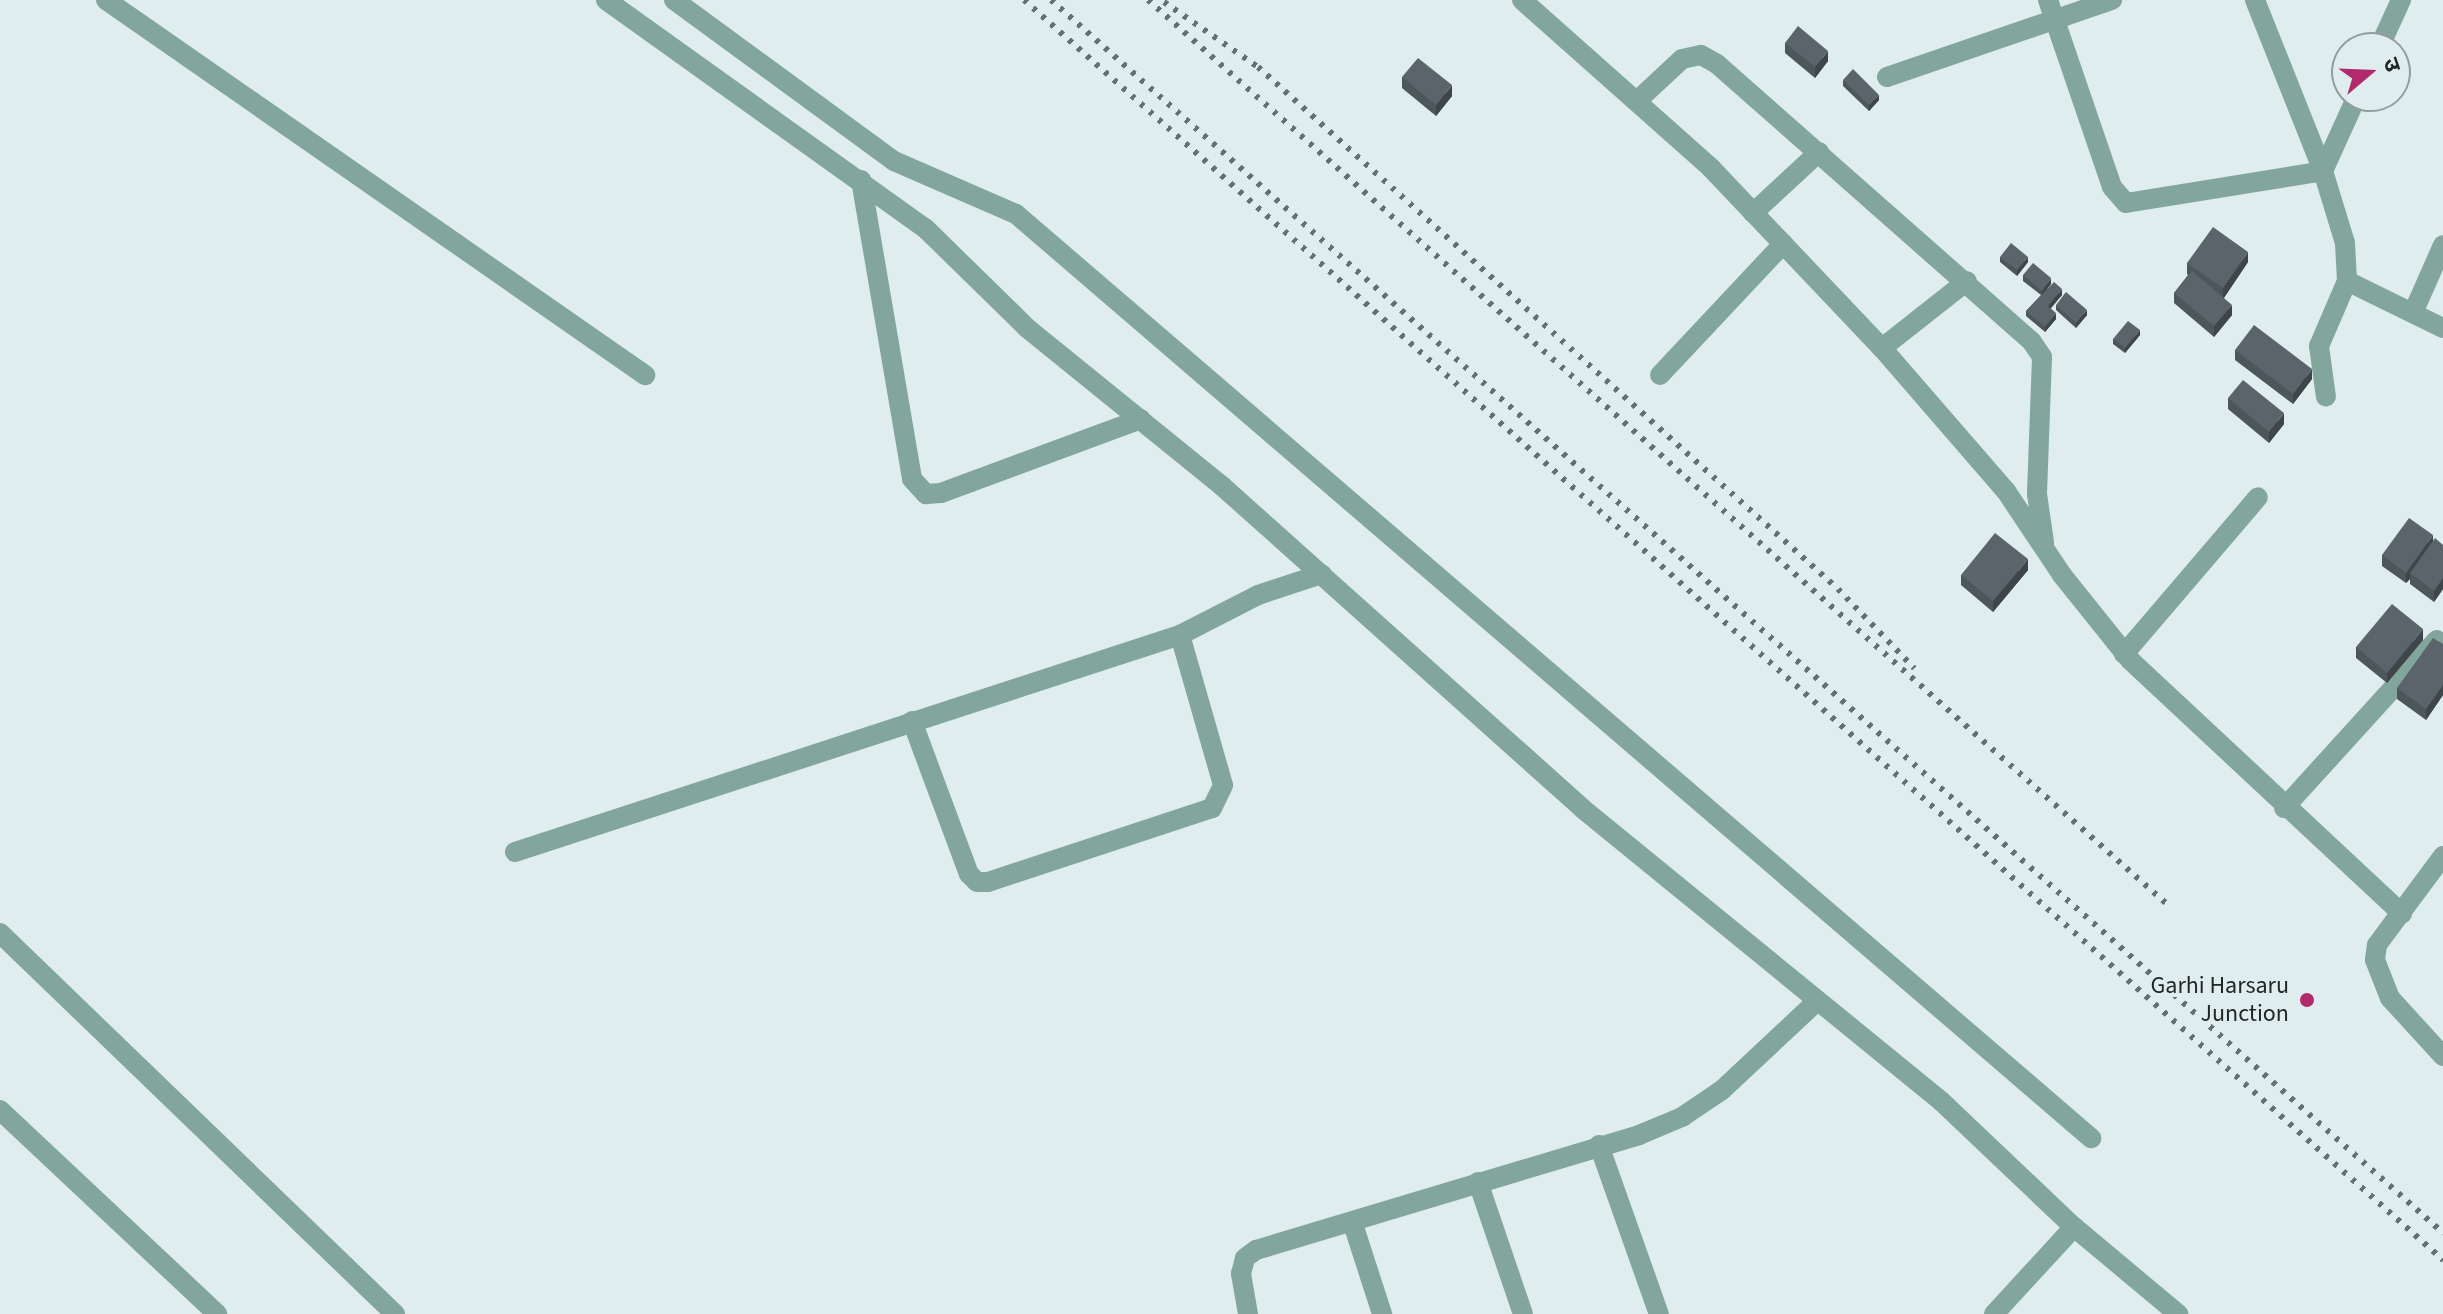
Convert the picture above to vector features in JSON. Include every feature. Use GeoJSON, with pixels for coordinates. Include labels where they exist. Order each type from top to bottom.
{"type":"FeatureCollection","features":[{"type":"Feature","properties":{"kind":"street"},"geometry":{"type":"LineString","coordinates":[[106,0],[645,375]]}},
{"type":"Feature","properties":{"kind":"street"},"geometry":{"type":"LineString","coordinates":[[606,0],[925,228],[1027,328],[1141,419],[1322,574],[1583,809],[1941,1101],[2074,1227],[2178,1314]]}},
{"type":"Feature","properties":{"kind":"street"},"geometry":{"type":"LineString","coordinates":[[674,0],[894,161],[1016,214],[2091,1138]]}},
{"type":"Feature","properties":{"kind":"street"},"geometry":{"type":"LineString","coordinates":[[1522,0],[1638,100],[1753,213],[1882,348],[2006,491],[2045,550],[2124,654],[2284,808],[2402,914]]}},
{"type":"Feature","properties":{"kind":"street"},"geometry":{"type":"LineString","coordinates":[[1887,77],[2051,10],[2112,0]]}},
{"type":"Feature","properties":{"kind":"street"},"geometry":{"type":"LineString","coordinates":[[2386,32],[2401,0]]}},
{"type":"Feature","properties":{"kind":"street"},"geometry":{"type":"LineString","coordinates":[[2262,6],[2323,171],[2345,243],[2347,281],[2321,330],[2326,397]]}},
{"type":"Feature","properties":{"kind":"street"},"geometry":{"type":"LineString","coordinates":[[2051,10],[2112,187],[2126,203],[2323,171]]}},
{"type":"Feature","properties":{"kind":"street"},"geometry":{"type":"LineString","coordinates":[[1638,100],[1682,59],[1701,55],[1819,152],[1967,281],[2042,357],[2037,494],[2045,550]]}},
{"type":"Feature","properties":{"kind":"street"},"geometry":{"type":"LineString","coordinates":[[2323,171],[2350,112]]}},
{"type":"Feature","properties":{"kind":"street"},"geometry":{"type":"LineString","coordinates":[[1753,213],[1819,152]]}},
{"type":"Feature","properties":{"kind":"street"},"geometry":{"type":"LineString","coordinates":[[861,180],[912,479],[926,494],[941,493],[1141,419]]}},
{"type":"Feature","properties":{"kind":"street"},"geometry":{"type":"LineString","coordinates":[[1660,375],[1783,244]]}},
{"type":"Feature","properties":{"kind":"street"},"geometry":{"type":"LineString","coordinates":[[2413,313],[2443,245]]}},
{"type":"Feature","properties":{"kind":"street"},"geometry":{"type":"LineString","coordinates":[[1882,348],[1967,281]]}},
{"type":"Feature","properties":{"kind":"street"},"geometry":{"type":"LineString","coordinates":[[2347,281],[2443,328]]}},
{"type":"Feature","properties":{"kind":"street"},"geometry":{"type":"LineString","coordinates":[[2124,654],[2258,497]]}},
{"type":"Feature","properties":{"kind":"street"},"geometry":{"type":"LineString","coordinates":[[515,852],[1180,635],[1258,595],[1322,574]]}},
{"type":"Feature","properties":{"kind":"street"},"geometry":{"type":"LineString","coordinates":[[912,721],[969,874],[977,882],[988,882],[1212,808],[1223,785],[1180,635]]}},
{"type":"Feature","properties":{"kind":"street"},"geometry":{"type":"LineString","coordinates":[[2284,808],[2437,640]]}},
{"type":"Feature","properties":{"kind":"street"},"geometry":{"type":"LineString","coordinates":[[2443,856],[2377,945],[2377,976],[2399,1010],[2443,1056]]}},
{"type":"Feature","properties":{"kind":"street"},"geometry":{"type":"LineString","coordinates":[[0,933],[395,1314]]}},
{"type":"Feature","properties":{"kind":"street"},"geometry":{"type":"LineString","coordinates":[[1248,1314],[1241,1274],[1245,1258],[1682,1117],[1722,1090],[1817,1001]]}},
{"type":"Feature","properties":{"kind":"street"},"geometry":{"type":"LineString","coordinates":[[0,1110],[217,1314]]}},
{"type":"Feature","properties":{"kind":"street"},"geometry":{"type":"LineString","coordinates":[[1599,1145],[1659,1314]]}},
{"type":"Feature","properties":{"kind":"street"},"geometry":{"type":"LineString","coordinates":[[1478,1182],[1523,1314]]}},
{"type":"Feature","properties":{"kind":"street"},"geometry":{"type":"LineString","coordinates":[[1353,1224],[1382,1314]]}},
{"type":"Feature","properties":{"kind":"street"},"geometry":{"type":"LineString","coordinates":[[1994,1314],[2074,1227]]}},
{"type":"Feature","properties":{"kind":"building"},"geometry":{"type":"Polygon","coordinates":[[[1798,26],[1828,51],[1815,67],[1785,43],[1798,26]]]}},
{"type":"Feature","properties":{"kind":"building"},"geometry":{"type":"Polygon","coordinates":[[[1418,58],[1452,85],[1436,105],[1402,77],[1418,58]]]}},
{"type":"Feature","properties":{"kind":"building"},"geometry":{"type":"Polygon","coordinates":[[[1853,69],[1879,95],[1869,105],[1843,80],[1853,69]]]}},
{"type":"Feature","properties":{"kind":"building"},"geometry":{"type":"Polygon","coordinates":[[[2213,227],[2248,252],[2223,288],[2187,263],[2213,227]]]}},
{"type":"Feature","properties":{"kind":"building"},"geometry":{"type":"Polygon","coordinates":[[[2011,243],[2028,257],[2017,270],[2000,257],[2011,243]]]}},
{"type":"Feature","properties":{"kind":"building"},"geometry":{"type":"Polygon","coordinates":[[[2033,263],[2051,278],[2042,291],[2023,275],[2033,263]]]}},
{"type":"Feature","properties":{"kind":"building"},"geometry":{"type":"Polygon","coordinates":[[[2192,271],[2232,305],[2214,326],[2174,293],[2192,271]]]}},
{"type":"Feature","properties":{"kind":"building"},"geometry":{"type":"Polygon","coordinates":[[[2054,282],[2062,289],[2048,306],[2056,313],[2045,327],[2026,311],[2054,282]]]}},
{"type":"Feature","properties":{"kind":"building"},"geometry":{"type":"Polygon","coordinates":[[[2066,292],[2087,310],[2076,323],[2056,305],[2066,292]]]}},
{"type":"Feature","properties":{"kind":"building"},"geometry":{"type":"Polygon","coordinates":[[[2128,321],[2140,330],[2125,348],[2113,339],[2128,321]]]}},
{"type":"Feature","properties":{"kind":"building"},"geometry":{"type":"Polygon","coordinates":[[[2254,325],[2312,369],[2293,394],[2235,350],[2254,325]]]}},
{"type":"Feature","properties":{"kind":"building"},"geometry":{"type":"Polygon","coordinates":[[[2243,380],[2284,413],[2269,432],[2228,398],[2243,380]]]}},
{"type":"Feature","properties":{"kind":"building"},"geometry":{"type":"Polygon","coordinates":[[[2409,518],[2433,535],[2406,573],[2382,555],[2409,518]]]}},
{"type":"Feature","properties":{"kind":"building"},"geometry":{"type":"Polygon","coordinates":[[[1995,533],[2028,559],[1993,601],[1961,575],[1995,533]]]}},
{"type":"Feature","properties":{"kind":"building"},"geometry":{"type":"Polygon","coordinates":[[[2435,538],[2443,545],[2443,578],[2434,591],[2410,573],[2435,538]]]}},
{"type":"Feature","properties":{"kind":"building"},"geometry":{"type":"Polygon","coordinates":[[[2392,604],[2423,629],[2387,673],[2356,647],[2392,604]]]}},
{"type":"Feature","properties":{"kind":"building"},"geometry":{"type":"Polygon","coordinates":[[[2433,638],[2443,644],[2443,685],[2426,709],[2397,688],[2433,638]]]}},
{"type":"Feature","properties":{"kind":"railway"},"geometry":{"type":"LineString","coordinates":[[1024,0],[2443,1260]]}},
{"type":"Feature","properties":{"kind":"railway"},"geometry":{"type":"LineString","coordinates":[[1051,0],[2443,1233]]}},
{"type":"Feature","properties":{"kind":"railway"},"geometry":{"type":"LineString","coordinates":[[1148,0],[2168,905]]}},
{"type":"Feature","properties":{"kind":"railway"},"geometry":{"type":"LineString","coordinates":[[1164,2],[1258,67],[1838,589],[1914,668]]}},
{"type":"Feature","properties":{"kind":"place","name":"Garhi Harsaru Junction"},"geometry":{"type":"Point","coordinates":[2307,1000]}}]}
